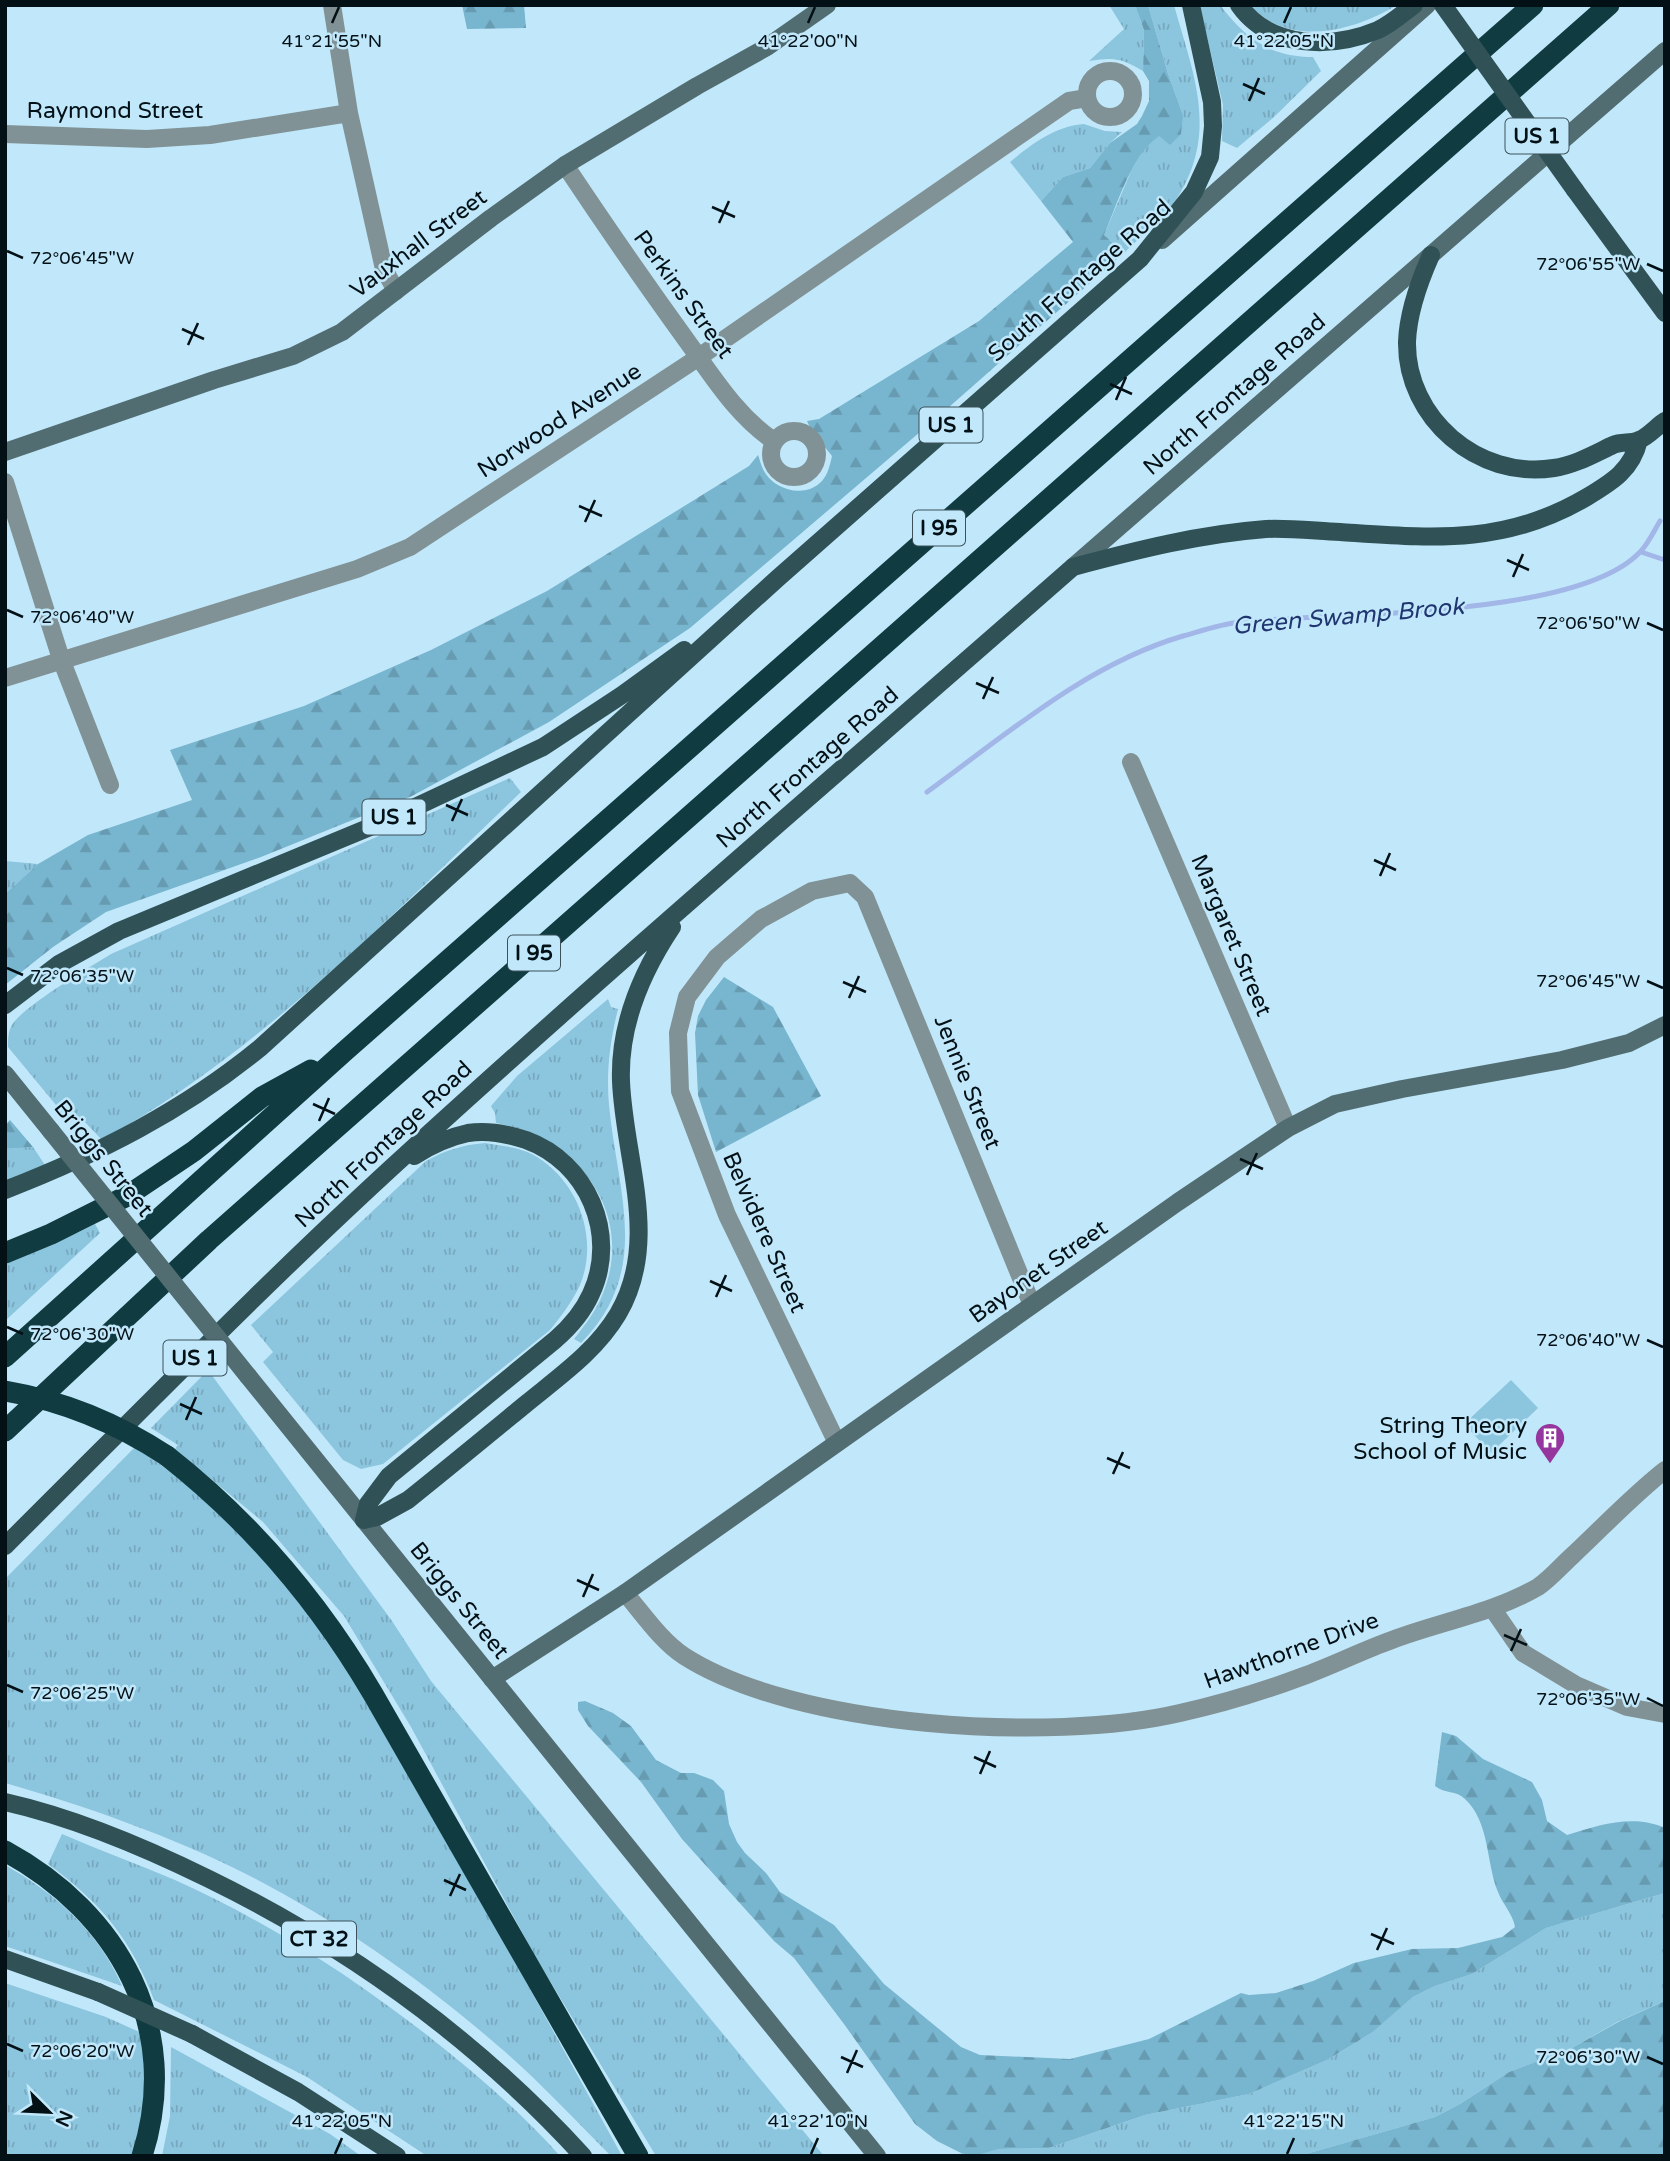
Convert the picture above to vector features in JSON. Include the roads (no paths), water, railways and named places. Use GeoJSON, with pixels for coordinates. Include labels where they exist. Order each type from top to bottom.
{"type":"FeatureCollection","features":[{"type":"Feature","properties":{"kind":"highway","name":"I 95"},"geometry":{"type":"LineString","coordinates":[[5,1357],[345,1051],[1533,5]]}},
{"type":"Feature","properties":{"kind":"highway","name":"I 95"},"geometry":{"type":"LineString","coordinates":[[5,1431],[209,1240],[1609,5]]}},
{"type":"Feature","properties":{"kind":"highway"},"geometry":{"type":"LineString","coordinates":[[5,1252],[51,1234],[127,1196],[194,1151],[262,1097],[345,1051]]}},
{"type":"Feature","properties":{"kind":"highway"},"geometry":{"type":"LineString","coordinates":[[5,1391],[65,1405],[106,1421],[167,1456],[226,1507],[288,1571],[334,1631],[373,1694],[638,2156]]}},
{"type":"Feature","properties":{"kind":"highway"},"geometry":{"type":"LineString","coordinates":[[5,1851],[47,1876],[77,1901],[103,1932],[141,1999],[153,2040],[156,2080],[153,2113],[142,2156]]}},
{"type":"Feature","properties":{"kind":"main road","name":"Vauxhall Street"},"geometry":{"type":"LineString","coordinates":[[5,452],[214,380],[293,356],[342,332],[565,165],[767,47],[827,5]]}},
{"type":"Feature","properties":{"kind":"main road","name":"US 1"},"geometry":{"type":"LineString","coordinates":[[1140,259],[1194,192],[1210,157],[1212,102],[1191,5]]}},
{"type":"Feature","properties":{"kind":"main road"},"geometry":{"type":"LineString","coordinates":[[1239,5],[1249,17],[1269,31],[1306,42],[1361,36],[1390,23],[1414,5]]}},
{"type":"Feature","properties":{"kind":"main road","name":"South Frontage Road"},"geometry":{"type":"LineString","coordinates":[[763,592],[1427,5]]}},
{"type":"Feature","properties":{"kind":"main road","name":"US 1"},"geometry":{"type":"LineString","coordinates":[[1443,5],[1665,313]]}},
{"type":"Feature","properties":{"kind":"main road","name":"North Frontage Road"},"geometry":{"type":"LineString","coordinates":[[5,1546],[387,1172],[691,902],[1665,51]]}},
{"type":"Feature","properties":{"kind":"main road"},"geometry":{"type":"LineString","coordinates":[[1431,255],[1410,316],[1408,352],[1419,397],[1446,434],[1466,450],[1482,458],[1532,469],[1562,466],[1618,443],[1639,440]]}},
{"type":"Feature","properties":{"kind":"main road","name":"US 1"},"geometry":{"type":"LineString","coordinates":[[1073,567],[1163,544],[1231,532],[1298,530],[1452,538],[1500,531],[1552,516],[1601,489],[1627,469],[1635,456],[1639,440],[1665,421]]}},
{"type":"Feature","properties":{"kind":"main road","name":"US 1"},"geometry":{"type":"LineString","coordinates":[[5,1004],[59,964],[119,931],[392,818],[543,747],[622,695],[763,592]]}},
{"type":"Feature","properties":{"kind":"main road"},"geometry":{"type":"LineString","coordinates":[[5,1190],[131,1135],[176,1108],[242,1062],[314,1000],[763,592]]}},
{"type":"Feature","properties":{"kind":"main road"},"geometry":{"type":"LineString","coordinates":[[387,1172],[423,1150],[468,1133],[491,1132],[530,1141],[564,1162],[584,1186],[599,1225],[600,1264],[591,1294],[573,1322],[555,1340],[389,1476],[368,1504],[364,1520],[377,1517],[408,1500],[575,1364],[606,1332],[619,1312],[630,1287],[640,1242],[625,1122],[621,1079],[622,1054],[635,997],[651,962],[691,902]]}},
{"type":"Feature","properties":{"kind":"main road","name":"Bayonet Street"},"geometry":{"type":"LineString","coordinates":[[492,1679],[625,1593],[1288,1128],[1335,1104],[1562,1060],[1629,1043],[1665,1025]]}},
{"type":"Feature","properties":{"kind":"main road","name":"Briggs Street"},"geometry":{"type":"LineString","coordinates":[[5,1074],[877,2156]]}},
{"type":"Feature","properties":{"kind":"main road","name":"CT 32"},"geometry":{"type":"LineString","coordinates":[[5,1802],[72,1822],[172,1860],[268,1909],[345,1954],[395,1988],[467,2044],[532,2102],[583,2156]]}},
{"type":"Feature","properties":{"kind":"main road"},"geometry":{"type":"LineString","coordinates":[[5,1959],[98,1992],[192,2034],[298,2092],[397,2156]]}},
{"type":"Feature","properties":{"kind":"street"},"geometry":{"type":"LineString","coordinates":[[332,5],[349,113],[384,270],[396,291]]}},
{"type":"Feature","properties":{"kind":"street","name":"Norwood Avenue"},"geometry":{"type":"LineString","coordinates":[[5,678],[357,569],[410,547],[699,357],[1069,101],[1087,98]]}},
{"type":"Feature","properties":{"kind":"street","name":"Raymond Street"},"geometry":{"type":"LineString","coordinates":[[5,134],[159,138],[210,135],[349,113]]}},
{"type":"Feature","properties":{"kind":"street","name":"Perkins Street"},"geometry":{"type":"LineString","coordinates":[[565,165],[629,262],[732,402],[760,432],[774,441]]}},
{"type":"Feature","properties":{"kind":"street"},"geometry":{"type":"LineString","coordinates":[[5,482],[61,659],[110,785]]}},
{"type":"Feature","properties":{"kind":"street","name":"Margaret Street"},"geometry":{"type":"LineString","coordinates":[[1131,762],[1288,1128]]}},
{"type":"Feature","properties":{"kind":"street","name":"Belvidere Street"},"geometry":{"type":"LineString","coordinates":[[837,1443],[727,1214],[680,1091],[678,1032],[687,997],[718,957],[761,919],[812,891],[850,883]]}},
{"type":"Feature","properties":{"kind":"street","name":"Jennie Street"},"geometry":{"type":"LineString","coordinates":[[850,883],[865,897],[1032,1305]]}},
{"type":"Feature","properties":{"kind":"street","name":"Hawthorne Drive"},"geometry":{"type":"LineString","coordinates":[[625,1593],[684,1656],[724,1676],[767,1692],[825,1707],[888,1718],[1013,1729],[1103,1724],[1176,1714],[1248,1696],[1432,1626],[1492,1608],[1540,1585],[1665,1469]]}},
{"type":"Feature","properties":{"kind":"street"},"geometry":{"type":"LineString","coordinates":[[1492,1608],[1524,1653],[1566,1679],[1627,1706],[1665,1714]]}},
{"type":"Feature","properties":{"kind":"waterway","name":"Green Swamp Brook"},"geometry":{"type":"LineString","coordinates":[[927,792],[1081,682],[1148,648],[1233,623],[1451,608],[1510,601],[1564,590],[1609,574],[1640,552],[1660,521]]}},
{"type":"Feature","properties":{"kind":"waterway"},"geometry":{"type":"LineString","coordinates":[[1641,552],[1665,560]]}},
{"type":"Feature","properties":{"kind":"place","name":"String Theory School of Music"},"geometry":{"type":"Point","coordinates":[1550,1465]}}]}
